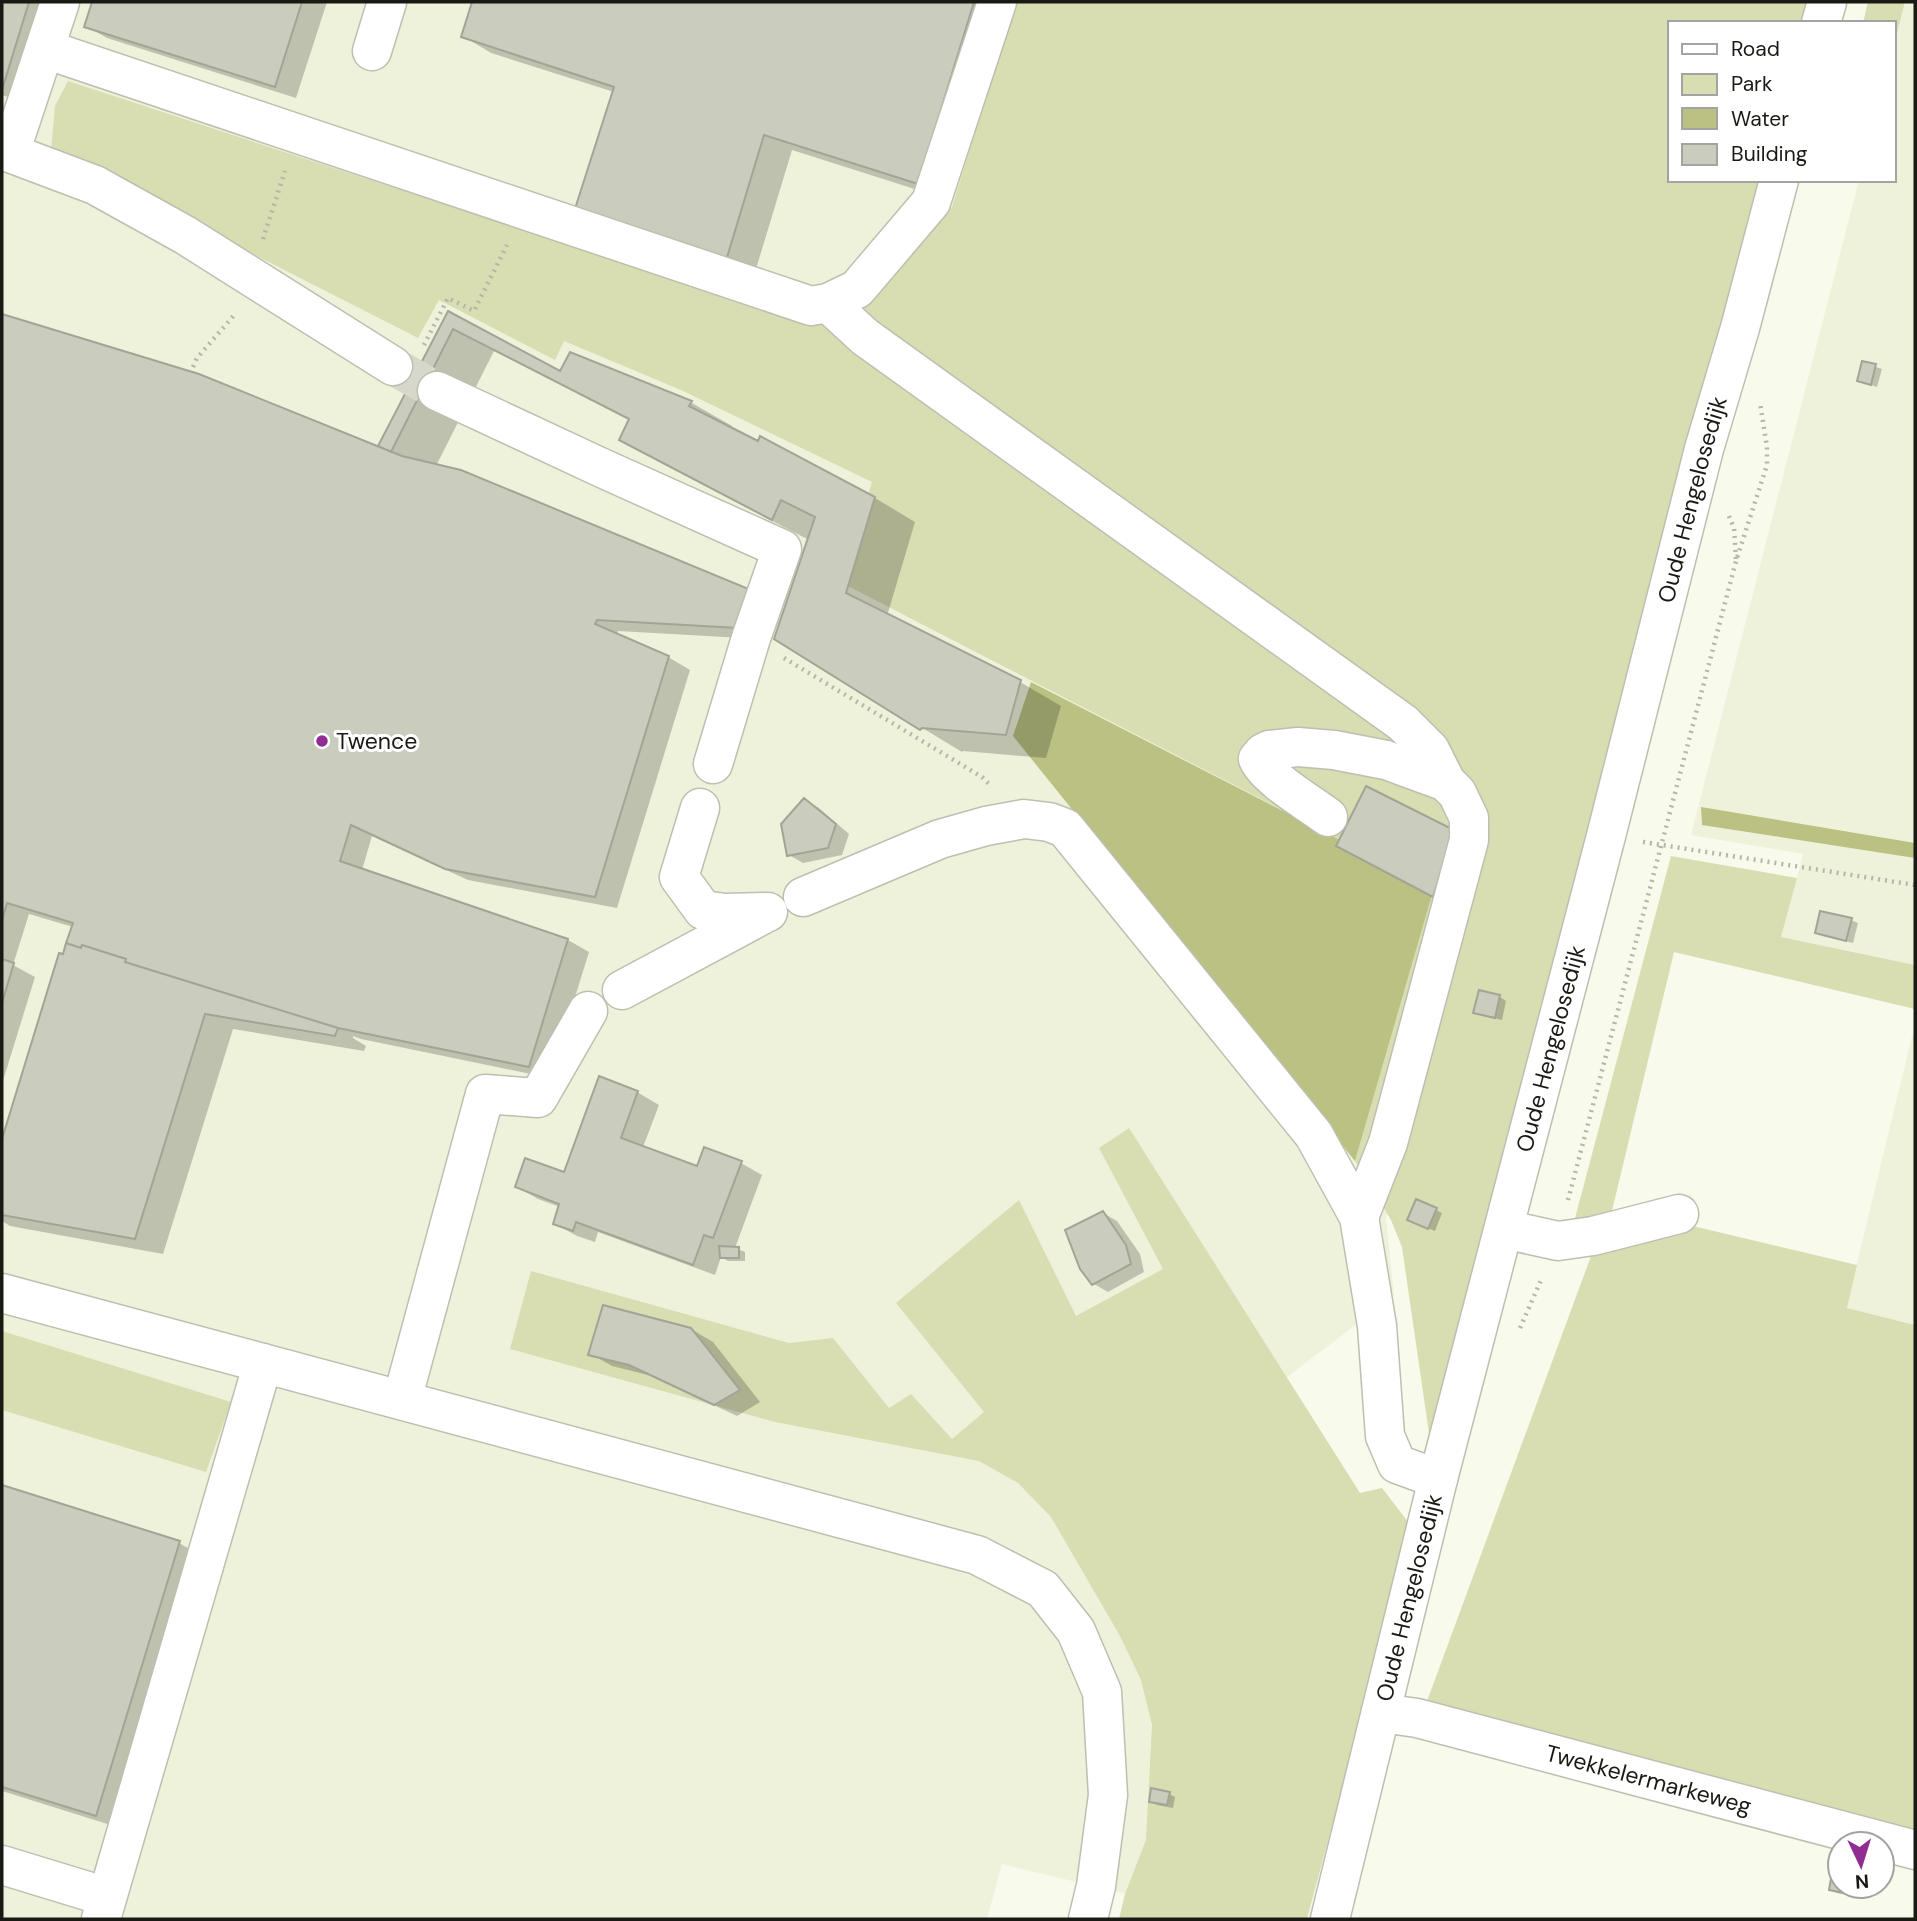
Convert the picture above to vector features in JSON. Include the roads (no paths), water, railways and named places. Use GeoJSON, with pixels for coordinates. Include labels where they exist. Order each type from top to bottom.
{"type":"FeatureCollection","features":[{"type":"Feature","properties":{"kind":"street"},"geometry":{"type":"LineString","coordinates":[[60,2],[6,151],[95,185],[185,235],[250,276],[406,361]]}},
{"type":"Feature","properties":{"kind":"street"},"geometry":{"type":"LineString","coordinates":[[372,51],[387,2]]}},
{"type":"Feature","properties":{"kind":"street"},"geometry":{"type":"LineString","coordinates":[[45,49],[811,306],[828,303],[857,289],[931,202],[997,2]]}},
{"type":"Feature","properties":{"kind":"street"},"geometry":{"type":"LineString","coordinates":[[1822,21],[1827,2]]}},
{"type":"Feature","properties":{"kind":"street","name":"Oude Hengelosedijk"},"geometry":{"type":"LineString","coordinates":[[1330,1919],[1438,1479],[1704,449],[1740,328],[1778,182]]}},
{"type":"Feature","properties":{"kind":"street"},"geometry":{"type":"LineString","coordinates":[[828,303],[866,337],[1403,723],[1430,750],[1446,782],[1457,793],[1469,818],[1469,840],[1388,1143],[1359,1217]]}},
{"type":"Feature","properties":{"kind":"street"},"geometry":{"type":"LineString","coordinates":[[437,391],[782,549],[751,638],[713,764]]}},
{"type":"Feature","properties":{"kind":"street"},"geometry":{"type":"LineString","coordinates":[[1328,817],[1261,766],[1258,759],[1263,753],[1298,747],[1334,750],[1386,760],[1446,782]]}},
{"type":"Feature","properties":{"kind":"street"},"geometry":{"type":"LineString","coordinates":[[622,990],[768,912],[725,914],[703,910],[679,877],[700,808]]}},
{"type":"Feature","properties":{"kind":"street"},"geometry":{"type":"LineString","coordinates":[[803,897],[940,839],[986,826],[1024,819],[1049,822],[1065,828],[1314,1135],[1359,1217],[1377,1326],[1385,1436],[1397,1464],[1438,1479]]}},
{"type":"Feature","properties":{"kind":"street"},"geometry":{"type":"LineString","coordinates":[[402,1401],[485,1094],[538,1098],[588,1011]]}},
{"type":"Feature","properties":{"kind":"street"},"geometry":{"type":"LineString","coordinates":[[1504,1229],[1558,1241],[1593,1236],[1679,1214]]}},
{"type":"Feature","properties":{"kind":"street"},"geometry":{"type":"LineString","coordinates":[[2,1293],[977,1555],[1043,1589],[1076,1631],[1102,1692],[1108,1795],[1096,1886],[1088,1919]]}},
{"type":"Feature","properties":{"kind":"street"},"geometry":{"type":"LineString","coordinates":[[2,1865],[104,1908],[263,1363]]}},
{"type":"Feature","properties":{"kind":"street","name":"Twekkelermarkeweg"},"geometry":{"type":"LineString","coordinates":[[1382,1713],[1417,1718],[1915,1850]]}},
{"type":"Feature","properties":{"kind":"water"},"geometry":{"type":"Polygon","coordinates":[[[1031,682],[1434,888],[1355,1161],[1013,736],[1031,682]]]}},
{"type":"Feature","properties":{"kind":"water"},"geometry":{"type":"Polygon","coordinates":[[[1701,807],[1915,843],[1915,858],[1702,825],[1701,807]]]}},
{"type":"Feature","properties":{"kind":"tunnel"},"geometry":{"type":"LineString","coordinates":[[393,366],[437,391]]}},
{"type":"Feature","properties":{"kind":"place","name":"Twence"},"geometry":{"type":"Point","coordinates":[322,741]}}]}
